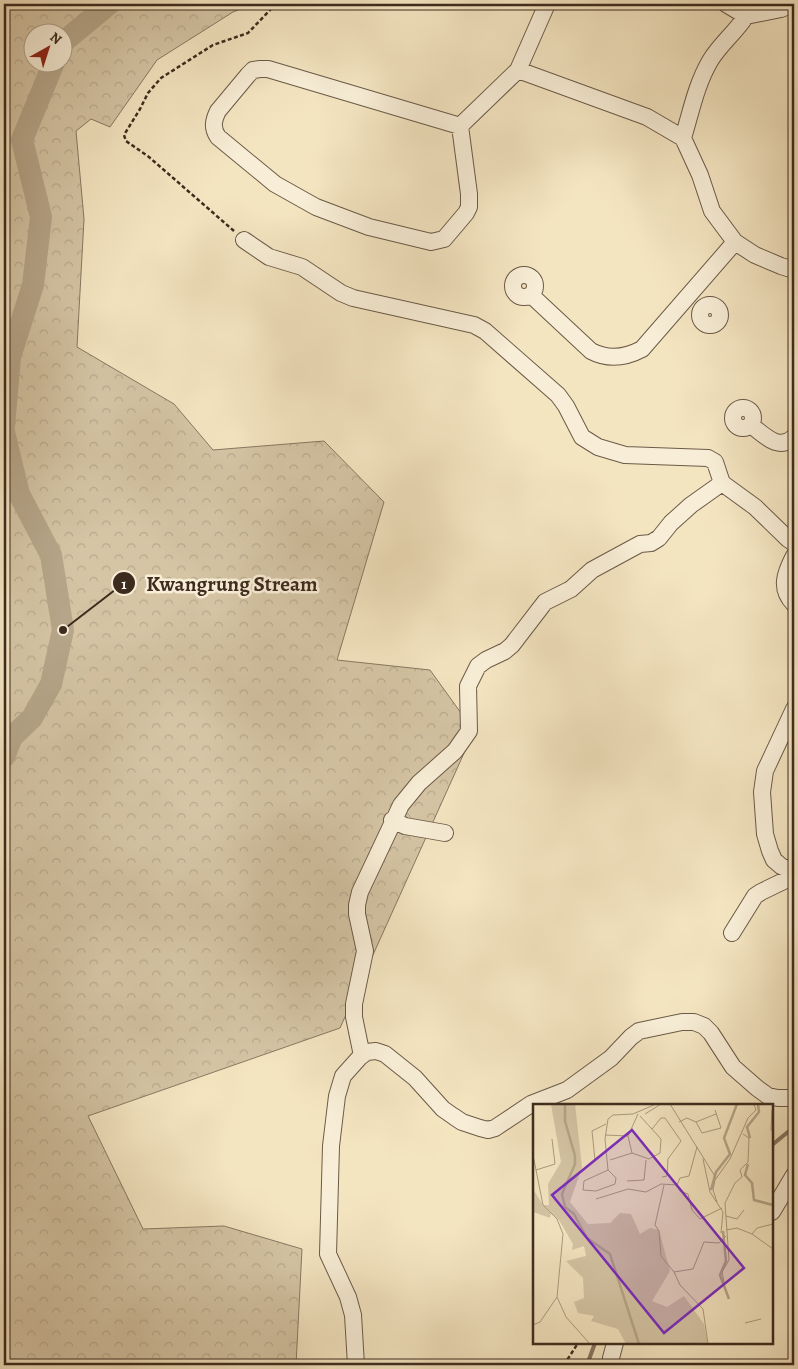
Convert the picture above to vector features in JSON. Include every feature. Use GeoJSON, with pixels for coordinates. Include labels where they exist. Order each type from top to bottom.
{"type":"FeatureCollection","features":[{"type":"Feature","properties":{"kind":"street"},"geometry":{"type":"LineString","coordinates":[[460,126],[518,70],[547,4]]}},
{"type":"Feature","properties":{"kind":"street"},"geometry":{"type":"LineString","coordinates":[[726,4],[746,16],[782,9],[793,4]]}},
{"type":"Feature","properties":{"kind":"street"},"geometry":{"type":"LineString","coordinates":[[683,138],[702,77],[711,60],[746,16]]}},
{"type":"Feature","properties":{"kind":"street"},"geometry":{"type":"LineString","coordinates":[[268,69],[460,126],[469,194],[468,207],[466,213],[444,239],[431,242],[369,227],[316,207],[284,190],[218,137],[214,132],[213,125],[218,111],[248,75],[253,70],[268,69]]}},
{"type":"Feature","properties":{"kind":"street"},"geometry":{"type":"LineString","coordinates":[[518,70],[647,117],[683,138],[700,175],[712,211],[735,242],[755,255],[794,270]]}},
{"type":"Feature","properties":{"kind":"street"},"geometry":{"type":"LineString","coordinates":[[244,240],[269,257],[302,267],[341,293],[353,298],[474,324],[485,331],[558,395],[582,437],[598,446],[625,455],[708,458],[715,462],[722,483],[755,507],[794,543]]}},
{"type":"Feature","properties":{"kind":"street"},"geometry":{"type":"LineString","coordinates":[[531,295],[590,351],[601,356],[629,356],[642,349],[735,242]]}},
{"type":"Feature","properties":{"kind":"street"},"geometry":{"type":"LineString","coordinates":[[702,281],[709,287],[709,306]]}},
{"type":"Feature","properties":{"kind":"street"},"geometry":{"type":"LineString","coordinates":[[751,425],[773,442],[780,444],[787,443],[794,437]]}},
{"type":"Feature","properties":{"kind":"street"},"geometry":{"type":"LineString","coordinates":[[361,1051],[355,1028],[354,1010],[365,951],[358,923],[357,905],[360,892],[392,820],[401,805],[410,793],[455,751],[469,731],[468,686],[478,666],[512,645],[545,602],[571,589],[592,570],[640,544],[651,543],[659,538],[670,523],[722,483]]}},
{"type":"Feature","properties":{"kind":"street"},"geometry":{"type":"LineString","coordinates":[[794,556],[786,571],[785,580],[789,600],[794,604]]}},
{"type":"Feature","properties":{"kind":"street"},"geometry":{"type":"LineString","coordinates":[[794,708],[765,771],[762,792],[765,834],[770,852],[774,860],[781,866],[794,872]]}},
{"type":"Feature","properties":{"kind":"street"},"geometry":{"type":"LineString","coordinates":[[392,820],[405,826],[445,833]]}},
{"type":"Feature","properties":{"kind":"street"},"geometry":{"type":"LineString","coordinates":[[732,934],[755,896],[794,876]]}},
{"type":"Feature","properties":{"kind":"street"},"geometry":{"type":"LineString","coordinates":[[356,1365],[354,1323],[348,1297],[328,1254],[330,1160],[337,1096],[344,1076],[352,1064],[367,1052],[376,1051],[385,1054],[416,1078],[443,1109],[471,1125],[488,1130],[495,1128],[531,1104],[567,1090],[611,1058],[639,1031],[682,1022],[694,1022],[704,1026],[733,1067],[757,1088],[768,1096],[794,1098]]}},
{"type":"Feature","properties":{"kind":"street"},"geometry":{"type":"LineString","coordinates":[[773,1210],[794,1175]]}},
{"type":"Feature","properties":{"kind":"path"},"geometry":{"type":"LineString","coordinates":[[244,240],[164,170],[126,141],[124,135],[148,93],[161,78],[213,45],[248,33],[271,9],[280,4]]}},
{"type":"Feature","properties":{"kind":"path"},"geometry":{"type":"LineString","coordinates":[[564,1365],[577,1344]]}},
{"type":"Feature","properties":{"kind":"path"},"geometry":{"type":"LineString","coordinates":[[793,1365],[794,1359]]}},
{"type":"Feature","properties":{"kind":"green space"},"geometry":{"type":"Polygon","coordinates":[[[4,4],[253,4],[233,12],[157,60],[110,127],[91,119],[76,131],[84,219],[77,347],[174,404],[213,450],[324,441],[384,502],[337,660],[430,670],[474,731],[340,1028],[88,1116],[143,1229],[224,1226],[302,1249],[296,1365],[4,1365],[4,4]]]}},
{"type":"Feature","properties":{"kind":"waterway"},"geometry":{"type":"LineString","coordinates":[[72,35],[109,4]]}},
{"type":"Feature","properties":{"kind":"waterway"},"geometry":{"type":"LineString","coordinates":[[4,426],[10,357],[33,285],[41,217],[22,140],[50,72]]}},
{"type":"Feature","properties":{"kind":"waterway"},"geometry":{"type":"LineString","coordinates":[[4,432],[19,494],[51,555],[63,630],[51,684],[32,718],[12,737],[4,757]]}},
{"type":"Feature","properties":{"kind":"waterway"},"geometry":{"type":"LineString","coordinates":[[773,1144],[794,1127]]}},
{"type":"Feature","properties":{"kind":"waterway"},"geometry":{"type":"LineString","coordinates":[[587,1365],[595,1344]]}},
{"type":"Feature","properties":{"kind":"place","name":"Kwangrung Stream"},"geometry":{"type":"Point","coordinates":[63,630]}}]}
